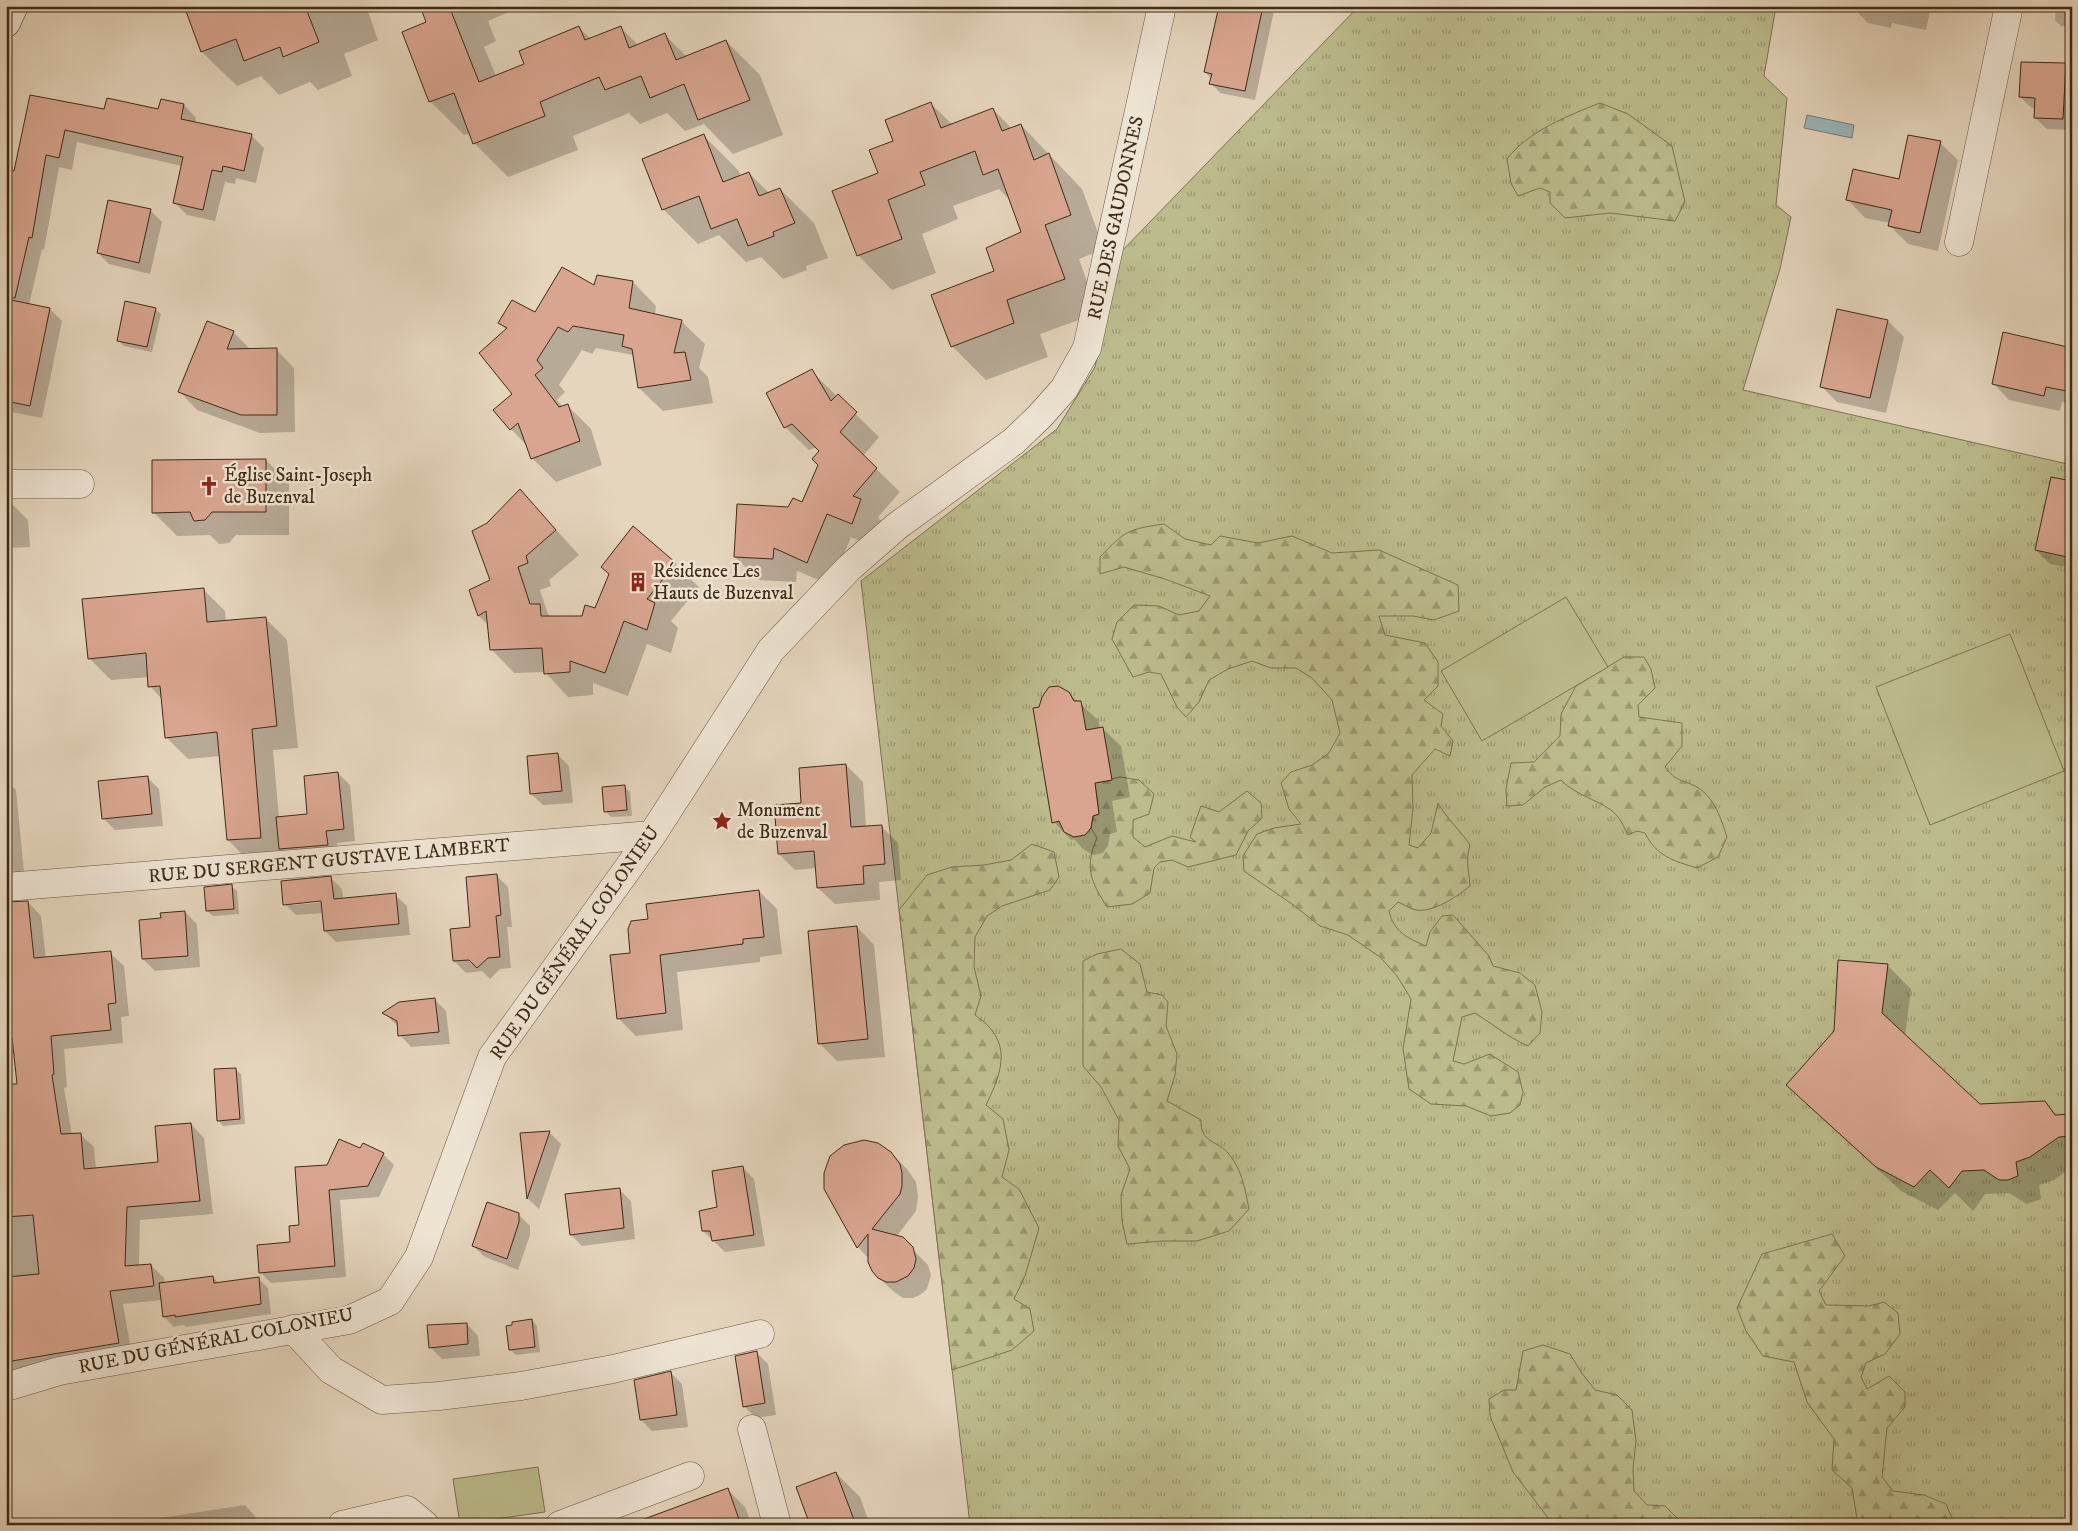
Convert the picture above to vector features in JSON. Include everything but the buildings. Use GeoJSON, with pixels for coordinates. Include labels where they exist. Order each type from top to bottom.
{"type":"FeatureCollection","features":[{"type":"Feature","properties":{"kind":"street"},"geometry":{"type":"LineString","coordinates":[[6,23],[14,6]]}},
{"type":"Feature","properties":{"kind":"street","name":"RUE DES GAUDONNES"},"geometry":{"type":"LineString","coordinates":[[1040,416],[1064,389],[1087,348],[1162,6]]}},
{"type":"Feature","properties":{"kind":"street"},"geometry":{"type":"LineString","coordinates":[[1959,242],[2009,6]]}},
{"type":"Feature","properties":{"kind":"street","name":"RUE DU GÉNÉRAL COLONIEU"},"geometry":{"type":"LineString","coordinates":[[6,1387],[59,1371],[349,1320],[390,1301],[419,1257],[492,1057],[652,835],[771,650],[849,568],[898,526],[1014,441],[1040,416]]}},
{"type":"Feature","properties":{"kind":"street"},"geometry":{"type":"LineString","coordinates":[[6,484],[80,484]]}},
{"type":"Feature","properties":{"kind":"street","name":"RUE DU SERGENT GUSTAVE LAMBERT"},"geometry":{"type":"LineString","coordinates":[[6,887],[652,835]]}},
{"type":"Feature","properties":{"kind":"street"},"geometry":{"type":"LineString","coordinates":[[293,1329],[331,1370],[382,1400],[439,1396],[521,1386],[613,1369],[760,1334]]}},
{"type":"Feature","properties":{"kind":"street"},"geometry":{"type":"LineString","coordinates":[[752,1429],[777,1525]]}},
{"type":"Feature","properties":{"kind":"street"},"geometry":{"type":"LineString","coordinates":[[560,1525],[690,1476]]}},
{"type":"Feature","properties":{"kind":"street"},"geometry":{"type":"LineString","coordinates":[[342,1525],[407,1510],[425,1525]]}},
{"type":"Feature","properties":{"kind":"green space"},"geometry":{"type":"Polygon","coordinates":[[[1359,6],[1776,6],[1764,76],[1787,98],[1776,205],[1791,217],[1780,269],[1743,390],[2072,465],[2072,1525],[970,1525],[861,581],[1057,429],[1095,367],[1118,255],[1359,6]]]}},
{"type":"Feature","properties":{"kind":"green space"},"geometry":{"type":"Polygon","coordinates":[[[1600,103],[1628,114],[1672,146],[1685,202],[1675,221],[1610,213],[1565,218],[1550,203],[1550,192],[1540,188],[1518,196],[1511,183],[1507,159],[1515,149],[1549,125],[1600,103]]]}},
{"type":"Feature","properties":{"kind":"green space"},"geometry":{"type":"Polygon","coordinates":[[[1164,524],[1185,539],[1211,545],[1220,536],[1258,543],[1292,536],[1332,553],[1379,550],[1458,585],[1459,611],[1434,620],[1413,616],[1379,616],[1385,635],[1425,643],[1438,662],[1438,686],[1424,700],[1443,714],[1441,726],[1453,741],[1450,756],[1435,749],[1412,775],[1413,808],[1409,845],[1418,848],[1431,833],[1438,803],[1470,845],[1468,861],[1470,886],[1452,899],[1430,909],[1416,910],[1398,902],[1389,911],[1394,924],[1402,933],[1426,946],[1430,932],[1442,916],[1453,915],[1489,956],[1493,966],[1520,973],[1535,985],[1542,1012],[1540,1033],[1528,1046],[1507,1035],[1475,1013],[1462,1017],[1453,1061],[1464,1064],[1490,1054],[1518,1072],[1523,1092],[1520,1105],[1510,1113],[1491,1116],[1466,1106],[1431,1104],[1409,1089],[1403,1049],[1411,999],[1397,976],[1380,957],[1348,935],[1320,926],[1244,871],[1243,856],[1257,834],[1274,828],[1301,824],[1289,809],[1281,783],[1291,772],[1312,765],[1329,753],[1340,733],[1332,700],[1312,678],[1296,668],[1271,668],[1252,661],[1228,669],[1209,680],[1199,702],[1186,717],[1177,707],[1161,674],[1149,672],[1133,677],[1112,639],[1117,622],[1134,605],[1159,606],[1179,615],[1199,611],[1210,596],[1165,579],[1124,567],[1100,574],[1100,557],[1122,536],[1142,528],[1164,524]]]}},
{"type":"Feature","properties":{"kind":"green space"},"geometry":{"type":"Polygon","coordinates":[[[1566,597],[1608,667],[1482,741],[1441,671],[1566,597]]]}},
{"type":"Feature","properties":{"kind":"green space"},"geometry":{"type":"Polygon","coordinates":[[[2010,634],[2064,771],[1930,825],[1876,687],[2010,634]]]}},
{"type":"Feature","properties":{"kind":"green space"},"geometry":{"type":"Polygon","coordinates":[[[1624,657],[1644,657],[1651,669],[1655,688],[1638,705],[1639,717],[1682,723],[1682,746],[1665,767],[1676,778],[1697,787],[1708,797],[1716,809],[1727,837],[1718,857],[1697,868],[1673,860],[1660,852],[1649,841],[1645,833],[1637,831],[1628,835],[1618,817],[1607,807],[1575,791],[1561,780],[1545,787],[1523,805],[1507,806],[1506,789],[1511,763],[1534,762],[1560,736],[1561,714],[1576,686],[1624,657]]]}},
{"type":"Feature","properties":{"kind":"green space"},"geometry":{"type":"Polygon","coordinates":[[[1120,777],[1139,780],[1154,794],[1149,814],[1133,820],[1133,837],[1145,847],[1172,836],[1196,842],[1190,837],[1201,806],[1219,812],[1247,791],[1261,803],[1262,818],[1248,831],[1236,855],[1188,867],[1172,860],[1160,862],[1154,868],[1150,893],[1132,904],[1107,907],[1093,882],[1090,866],[1097,838],[1091,828],[1093,816],[1099,814],[1095,783],[1120,777]]]}},
{"type":"Feature","properties":{"kind":"green space"},"geometry":{"type":"Polygon","coordinates":[[[1032,844],[1054,852],[1059,877],[1050,890],[1002,906],[987,916],[975,937],[974,967],[981,996],[975,1015],[990,1028],[1000,1047],[1001,1056],[998,1076],[986,1105],[1003,1119],[1009,1150],[1002,1177],[1019,1189],[1039,1228],[1025,1276],[1014,1299],[1030,1309],[1034,1331],[1012,1350],[952,1370],[899,910],[927,875],[952,867],[984,865],[1011,860],[1032,844]]]}},
{"type":"Feature","properties":{"kind":"green space"},"geometry":{"type":"Polygon","coordinates":[[[1121,949],[1140,964],[1147,992],[1162,995],[1168,1002],[1166,1026],[1177,1054],[1175,1075],[1167,1101],[1201,1120],[1203,1133],[1229,1154],[1240,1173],[1249,1209],[1229,1231],[1197,1241],[1127,1244],[1122,1221],[1121,1195],[1130,1169],[1118,1146],[1119,1120],[1101,1087],[1083,1066],[1083,961],[1097,954],[1121,949]]]}},
{"type":"Feature","properties":{"kind":"green space"},"geometry":{"type":"Polygon","coordinates":[[[1832,1234],[1845,1256],[1819,1291],[1826,1305],[1869,1306],[1884,1302],[1898,1313],[1900,1334],[1885,1354],[1866,1363],[1861,1377],[1867,1389],[1889,1376],[1905,1392],[1905,1407],[1887,1428],[1882,1477],[1893,1491],[1924,1495],[1946,1504],[1955,1525],[1858,1525],[1852,1488],[1832,1470],[1834,1439],[1807,1402],[1794,1362],[1763,1356],[1746,1331],[1737,1308],[1762,1254],[1832,1234]]]}},
{"type":"Feature","properties":{"kind":"green space"},"geometry":{"type":"Polygon","coordinates":[[[1543,1345],[1570,1354],[1595,1390],[1617,1395],[1632,1410],[1636,1441],[1633,1468],[1634,1491],[1647,1505],[1665,1506],[1684,1525],[1558,1525],[1549,1519],[1513,1472],[1490,1416],[1489,1399],[1504,1390],[1516,1390],[1523,1351],[1543,1345]]]}},
{"type":"Feature","properties":{"kind":"green space"},"geometry":{"type":"Polygon","coordinates":[[[538,1467],[545,1512],[460,1524],[453,1479],[538,1467]]]}},
{"type":"Feature","properties":{"kind":"water"},"geometry":{"type":"Polygon","coordinates":[[[1807,115],[1854,125],[1852,138],[1804,128],[1807,115]]]}},
{"type":"Feature","properties":{"kind":"place","name":"Église Saint-Joseph de Buzenval"},"geometry":{"type":"Point","coordinates":[209,486]}},
{"type":"Feature","properties":{"kind":"place","name":"Résidence Les Hauts de Buzenval"},"geometry":{"type":"Point","coordinates":[638,582]}},
{"type":"Feature","properties":{"kind":"place","name":"Monument de Buzenval"},"geometry":{"type":"Point","coordinates":[722,821]}}]}
